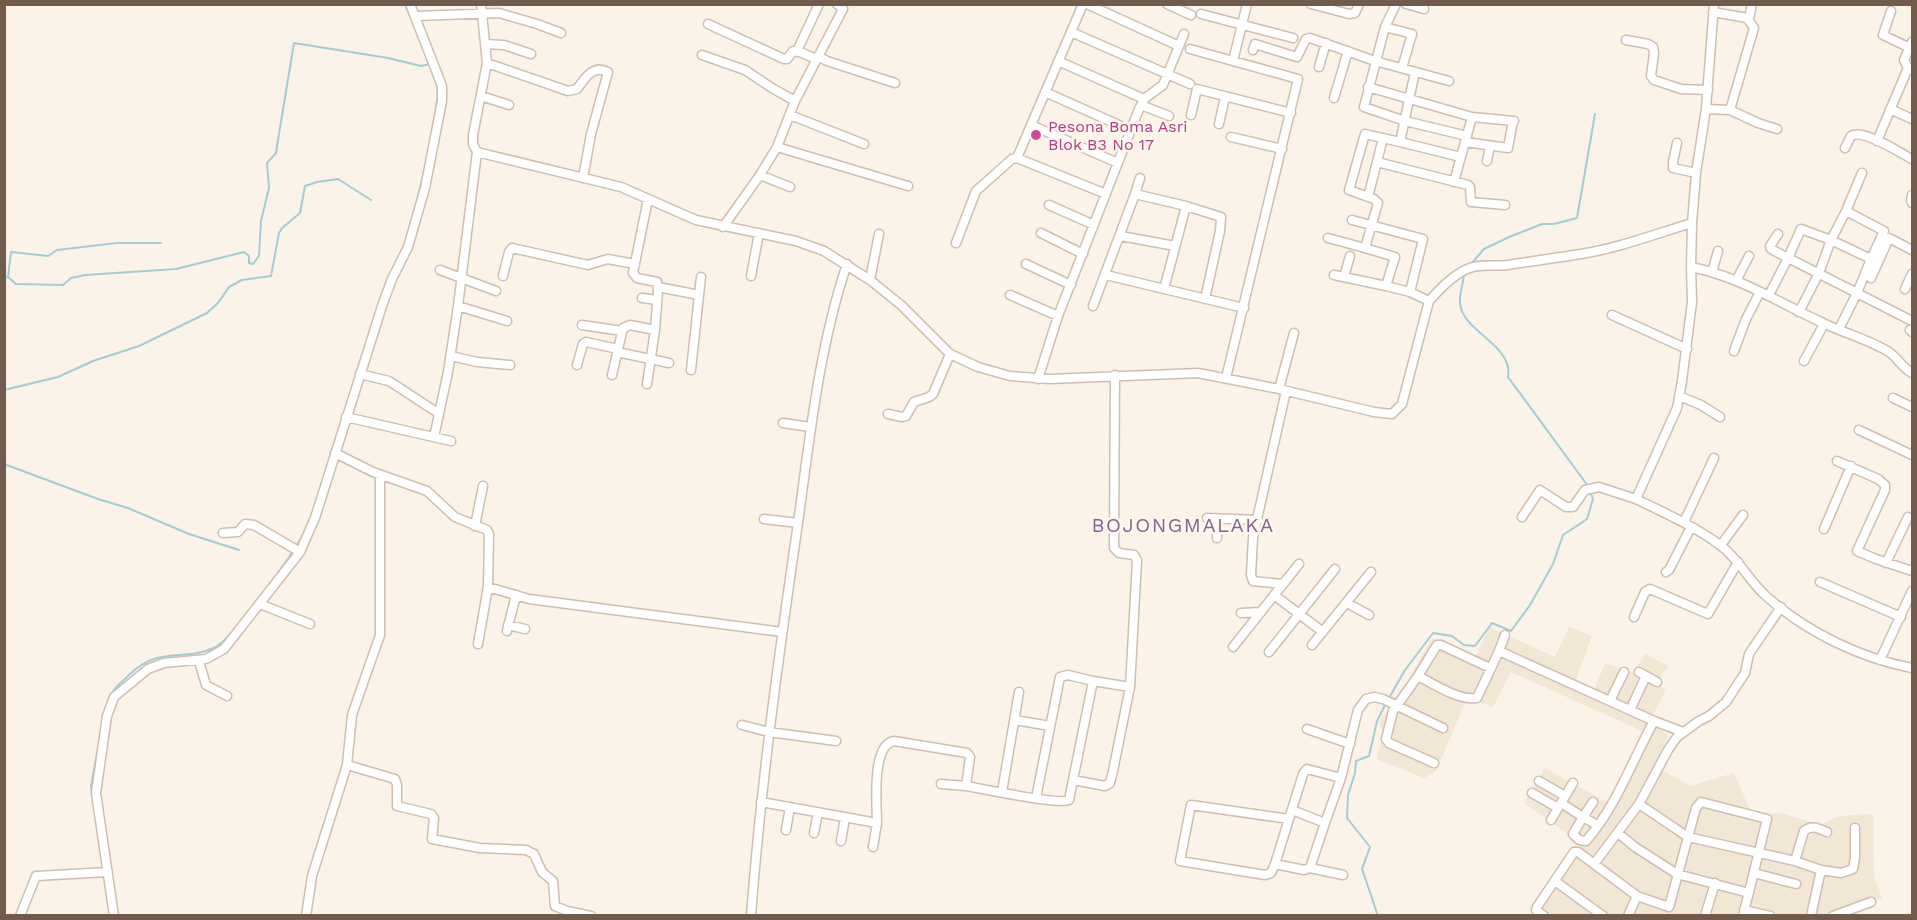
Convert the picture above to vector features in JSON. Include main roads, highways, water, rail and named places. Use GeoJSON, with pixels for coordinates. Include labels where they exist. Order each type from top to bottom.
{"type":"FeatureCollection","features":[{"type":"Feature","properties":{"kind":"waterway"},"geometry":{"type":"LineString","coordinates":[[405,4],[417,32]]}},
{"type":"Feature","properties":{"kind":"waterway"},"geometry":{"type":"LineString","coordinates":[[8,277],[16,284],[63,285],[71,278],[85,275],[176,269],[244,252],[249,256],[249,263],[253,264],[259,256],[261,221],[269,188],[267,163],[276,153],[294,43],[388,58],[421,66],[430,64]]}},
{"type":"Feature","properties":{"kind":"waterway"},"geometry":{"type":"LineString","coordinates":[[432,133],[438,95],[437,85]]}},
{"type":"Feature","properties":{"kind":"waterway"},"geometry":{"type":"LineString","coordinates":[[1472,263],[1484,249],[1509,237],[1542,224],[1554,224],[1577,218],[1595,114]]}},
{"type":"Feature","properties":{"kind":"waterway"},"geometry":{"type":"LineString","coordinates":[[417,200],[425,168]]}},
{"type":"Feature","properties":{"kind":"waterway"},"geometry":{"type":"LineString","coordinates":[[4,390],[58,377],[93,361],[139,346],[207,313],[218,303],[229,287],[242,280],[271,276],[279,233],[300,213],[305,186],[338,179],[371,200]]}},
{"type":"Feature","properties":{"kind":"waterway"},"geometry":{"type":"LineString","coordinates":[[4,278],[8,277],[11,252],[48,256],[57,250],[117,243],[161,243]]}},
{"type":"Feature","properties":{"kind":"waterway"},"geometry":{"type":"LineString","coordinates":[[1464,275],[1460,300],[1463,313],[1503,356],[1508,366],[1508,377],[1588,486]]}},
{"type":"Feature","properties":{"kind":"waterway"},"geometry":{"type":"LineString","coordinates":[[325,473],[357,372]]}},
{"type":"Feature","properties":{"kind":"waterway"},"geometry":{"type":"LineString","coordinates":[[4,464],[128,508],[189,534],[239,550]]}},
{"type":"Feature","properties":{"kind":"waterway"},"geometry":{"type":"LineString","coordinates":[[1389,698],[1405,670],[1433,633],[1452,636],[1464,645],[1475,646],[1492,623],[1511,631],[1530,605],[1553,564],[1563,535],[1587,519],[1593,499],[1590,491]]}},
{"type":"Feature","properties":{"kind":"waterway"},"geometry":{"type":"LineString","coordinates":[[111,695],[129,675],[151,660],[202,652],[214,648],[223,641],[249,612],[290,556],[306,529]]}},
{"type":"Feature","properties":{"kind":"waterway"},"geometry":{"type":"LineString","coordinates":[[1378,916],[1362,869],[1370,847],[1347,818],[1348,795],[1356,761],[1369,756],[1377,721],[1386,703]]}},
{"type":"Feature","properties":{"kind":"waterway"},"geometry":{"type":"LineString","coordinates":[[92,794],[91,786],[101,732]]}},
{"type":"Feature","properties":{"kind":"waterway"},"geometry":{"type":"LineString","coordinates":[[93,800],[95,812]]}},
{"type":"Feature","properties":{"kind":"place","name":"Pesona Boma Asri Blok B3 No 17"},"geometry":{"type":"Point","coordinates":[1036,135]}},
{"type":"Feature","properties":{"kind":"district","name":"BOJONGMALAKA"},"geometry":{"type":"Point","coordinates":[1183,525]}}]}
